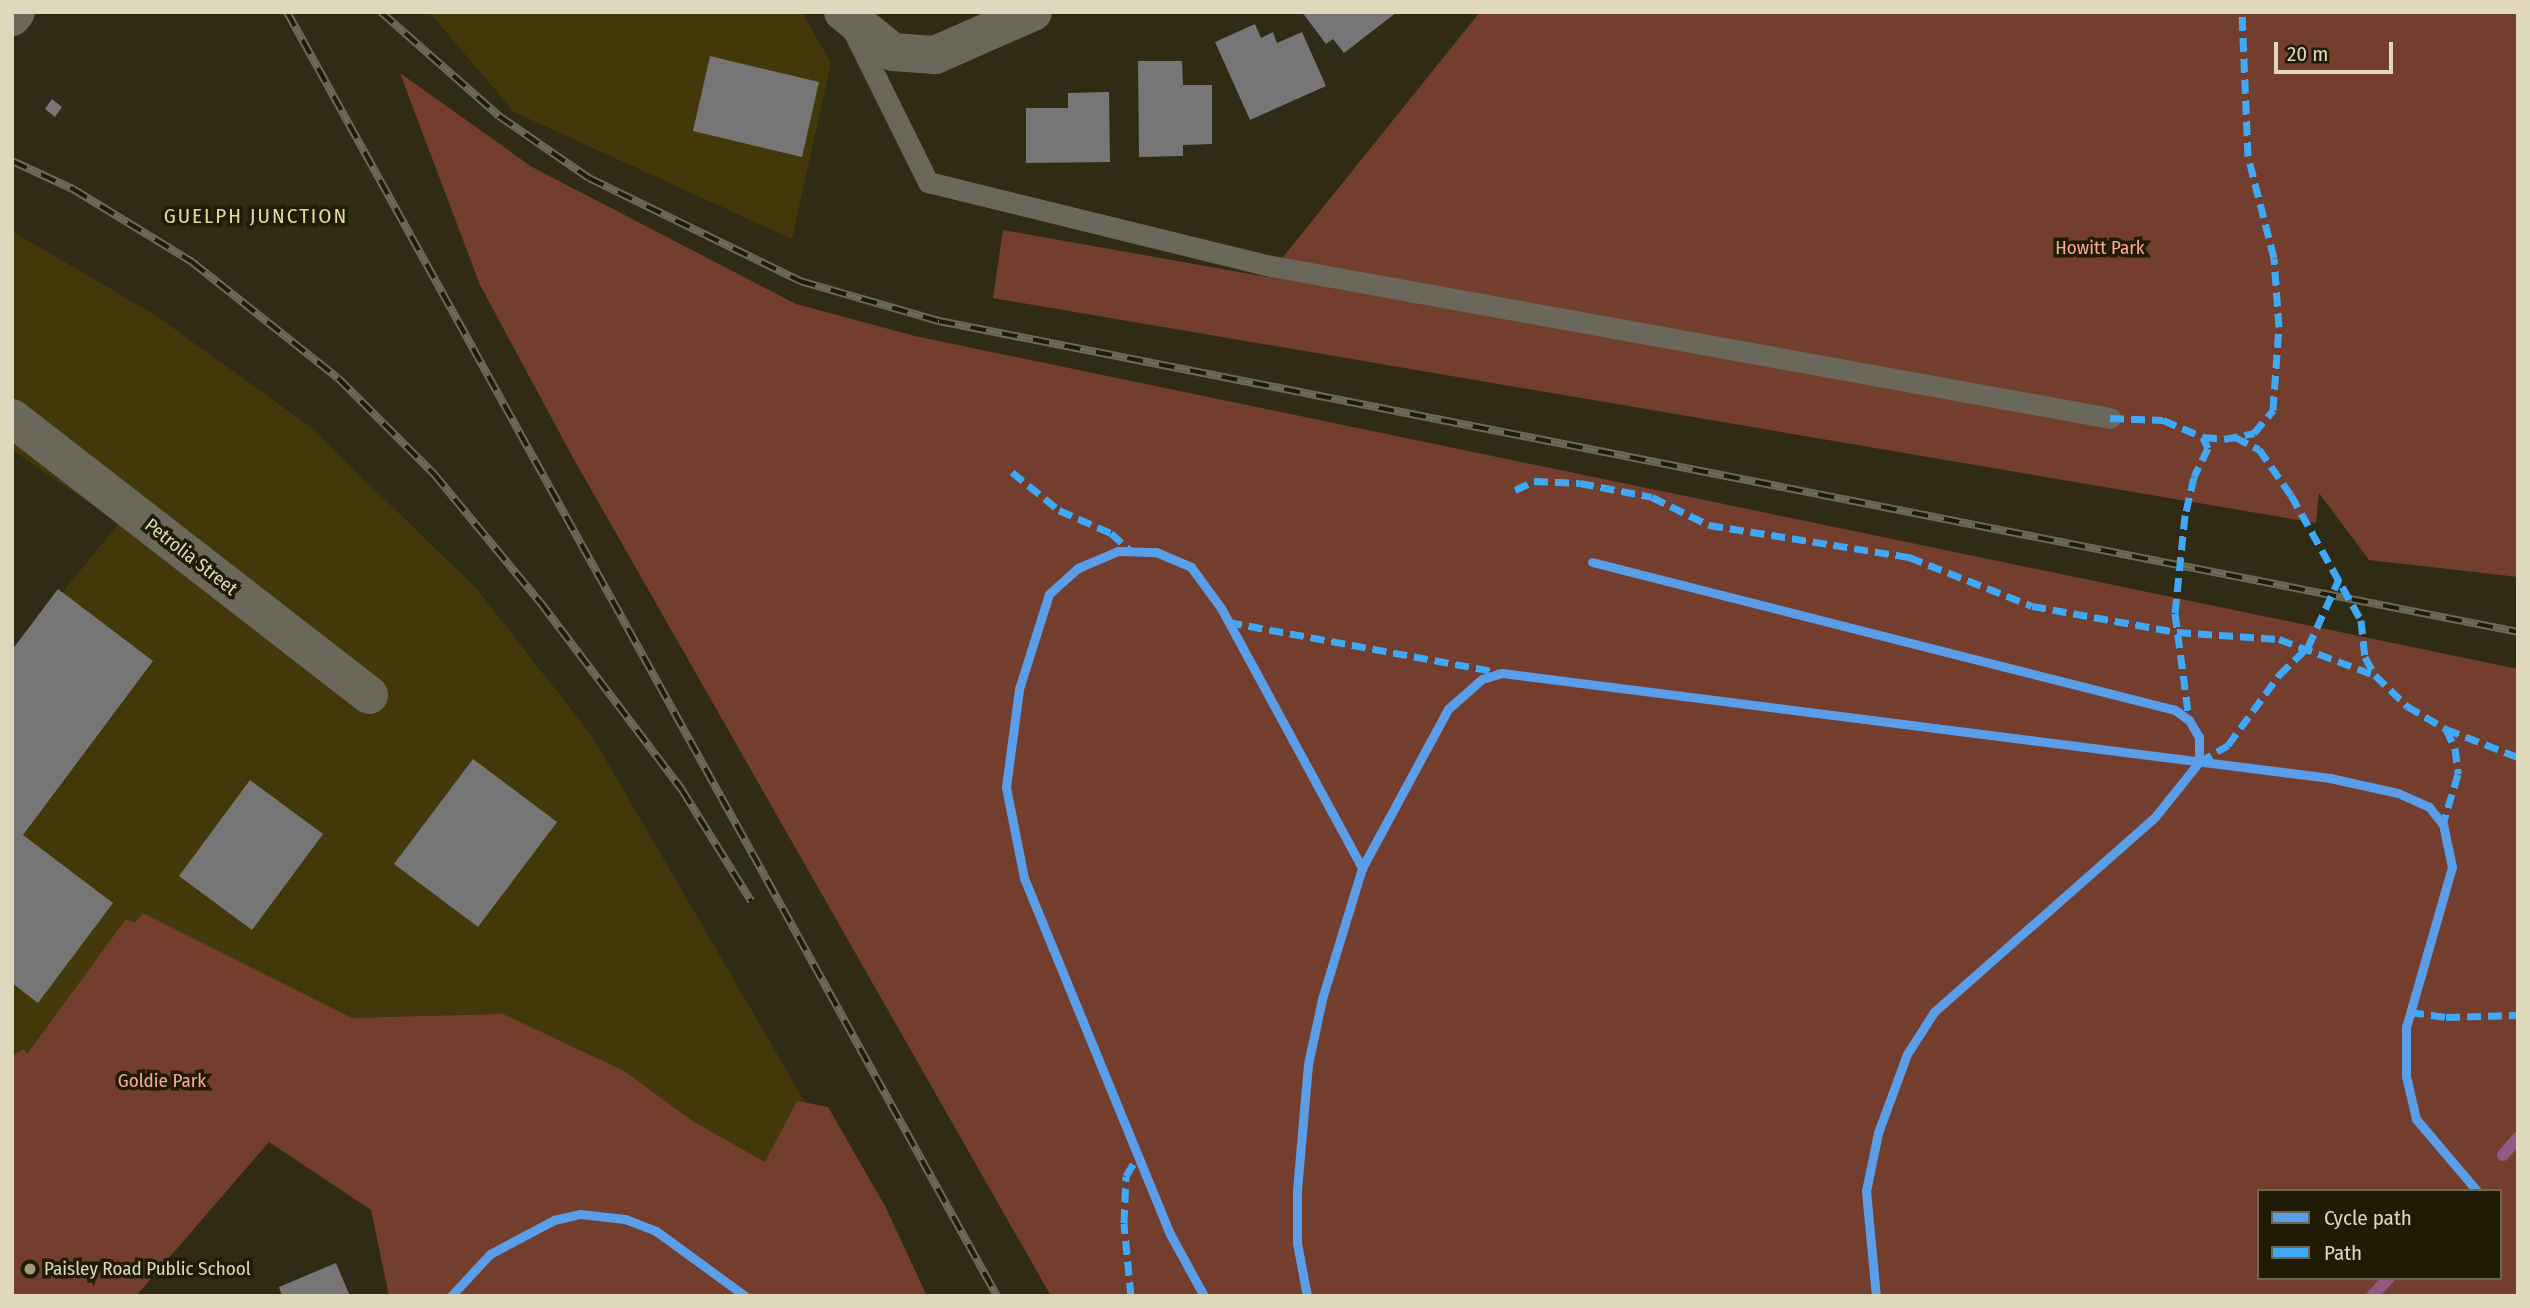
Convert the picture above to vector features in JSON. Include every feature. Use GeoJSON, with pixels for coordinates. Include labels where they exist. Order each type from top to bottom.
{"type":"FeatureCollection","features":[{"type":"Feature","properties":{"kind":"street"},"geometry":{"type":"LineString","coordinates":[[12,17],[16,12]]}},
{"type":"Feature","properties":{"kind":"street"},"geometry":{"type":"LineString","coordinates":[[845,16],[893,52],[935,55],[1033,12]]}},
{"type":"Feature","properties":{"kind":"street","name":"Petrolia Street"},"geometry":{"type":"LineString","coordinates":[[12,418],[369,695]]}},
{"type":"Feature","properties":{"kind":"lane"},"geometry":{"type":"LineString","coordinates":[[845,16],[928,182],[1266,265],[2110,418]]}},
{"type":"Feature","properties":{"kind":"shaded area"},"geometry":{"type":"Polygon","coordinates":[[[429,12],[802,12],[831,63],[792,239],[514,112],[429,12]]]}},
{"type":"Feature","properties":{"kind":"shaded area"},"geometry":{"type":"Polygon","coordinates":[[[12,231],[155,315],[308,425],[477,589],[592,736],[918,1296],[12,1072],[12,654],[119,523],[12,450],[12,231]]]}},
{"type":"Feature","properties":{"kind":"green space","name":"Howitt Park"},"geometry":{"type":"Polygon","coordinates":[[[1480,12],[2518,12],[2518,577],[2369,560],[2319,493],[2316,523],[993,298],[1003,230],[1267,277],[1480,12]]]}},
{"type":"Feature","properties":{"kind":"green space"},"geometry":{"type":"Polygon","coordinates":[[[400,73],[532,167],[796,304],[915,336],[2518,669],[2518,1296],[1051,1296],[572,456],[480,285],[400,73]]]}},
{"type":"Feature","properties":{"kind":"green space","name":"Goldie Park"},"geometry":{"type":"Polygon","coordinates":[[[143,913],[352,1018],[503,1014],[624,1071],[694,1122],[765,1162],[797,1101],[828,1107],[885,1206],[927,1296],[389,1296],[371,1210],[269,1142],[136,1296],[12,1296],[12,1056],[24,1049],[27,1054],[126,919],[135,923],[143,913]]]}},
{"type":"Feature","properties":{"kind":"building"},"geometry":{"type":"Polygon","coordinates":[[[1302,12],[1397,12],[1344,53],[1333,39],[1326,44],[1302,12]]]}},
{"type":"Feature","properties":{"kind":"building"},"geometry":{"type":"Polygon","coordinates":[[[1255,24],[1261,38],[1273,32],[1277,43],[1302,32],[1326,86],[1250,120],[1215,42],[1255,24]]]}},
{"type":"Feature","properties":{"kind":"building"},"geometry":{"type":"Polygon","coordinates":[[[710,56],[819,82],[802,157],[693,131],[710,56]]]}},
{"type":"Feature","properties":{"kind":"building"},"geometry":{"type":"Polygon","coordinates":[[[1138,61],[1182,61],[1183,85],[1212,85],[1212,144],[1183,145],[1183,156],[1139,157],[1138,61]]]}},
{"type":"Feature","properties":{"kind":"building"},"geometry":{"type":"Polygon","coordinates":[[[1109,92],[1110,162],[1026,163],[1026,108],[1068,108],[1068,93],[1109,92]]]}},
{"type":"Feature","properties":{"kind":"building"},"geometry":{"type":"Polygon","coordinates":[[[52,99],[62,107],[55,117],[45,109],[52,99]]]}},
{"type":"Feature","properties":{"kind":"building"},"geometry":{"type":"Polygon","coordinates":[[[58,589],[153,661],[23,835],[113,903],[38,1003],[12,983],[12,650],[58,589]]]}},
{"type":"Feature","properties":{"kind":"building"},"geometry":{"type":"Polygon","coordinates":[[[473,759],[557,822],[478,927],[394,864],[473,759]]]}},
{"type":"Feature","properties":{"kind":"building"},"geometry":{"type":"Polygon","coordinates":[[[250,780],[323,834],[252,930],[179,876],[250,780]]]}},
{"type":"Feature","properties":{"kind":"building"},"geometry":{"type":"Polygon","coordinates":[[[336,1263],[350,1296],[282,1296],[279,1287],[336,1263]]]}},
{"type":"Feature","properties":{"kind":"waterway"},"geometry":{"type":"LineString","coordinates":[[2503,1155],[2518,1138]]}},
{"type":"Feature","properties":{"kind":"waterway"},"geometry":{"type":"LineString","coordinates":[[2372,1296],[2387,1280]]}},
{"type":"Feature","properties":{"kind":"railway"},"geometry":{"type":"LineString","coordinates":[[287,12],[997,1296]]}},
{"type":"Feature","properties":{"kind":"railway"},"geometry":{"type":"LineString","coordinates":[[381,12],[499,116],[589,178],[800,281],[939,321],[2518,632]]}},
{"type":"Feature","properties":{"kind":"railway"},"geometry":{"type":"LineString","coordinates":[[12,161],[73,189],[192,262],[338,378],[434,474],[540,602],[682,790],[751,901]]}},
{"type":"Feature","properties":{"kind":"marked path"},"geometry":{"type":"LineString","coordinates":[[2203,437],[2224,439],[2254,433],[2273,410],[2279,327],[2274,258],[2248,156],[2242,12]]}},
{"type":"Feature","properties":{"kind":"marked path"},"geometry":{"type":"LineString","coordinates":[[2110,418],[2163,420],[2203,437],[2208,448],[2194,477],[2185,515],[2175,613],[2189,720]]}},
{"type":"Feature","properties":{"kind":"marked path"},"geometry":{"type":"LineString","coordinates":[[2235,437],[2259,449],[2291,495],[2361,620],[2365,657],[2375,675],[2407,706],[2446,729],[2455,748],[2458,774],[2443,824]]}},
{"type":"Feature","properties":{"kind":"marked path"},"geometry":{"type":"LineString","coordinates":[[1012,472],[1059,510],[1111,533],[1131,551]]}},
{"type":"Feature","properties":{"kind":"marked path"},"geometry":{"type":"LineString","coordinates":[[1515,490],[1534,481],[1580,483],[1652,497],[1709,525],[1909,557],[2032,606],[2177,632],[2279,639],[2375,675]]}},
{"type":"Feature","properties":{"kind":"marked path"},"geometry":{"type":"LineString","coordinates":[[2199,762],[2228,745],[2279,675],[2308,647],[2339,579]]}},
{"type":"Feature","properties":{"kind":"marked path"},"geometry":{"type":"LineString","coordinates":[[1228,622],[1497,672]]}},
{"type":"Feature","properties":{"kind":"marked path"},"geometry":{"type":"LineString","coordinates":[[2446,729],[2518,757]]}},
{"type":"Feature","properties":{"kind":"marked path"},"geometry":{"type":"LineString","coordinates":[[2410,1012],[2446,1017],[2518,1015]]}},
{"type":"Feature","properties":{"kind":"marked path"},"geometry":{"type":"LineString","coordinates":[[1131,1296],[1124,1223],[1126,1176],[1137,1158]]}},
{"type":"Feature","properties":{"kind":"cycle path"},"geometry":{"type":"LineString","coordinates":[[1204,1296],[1170,1234],[1024,878],[1006,787],[1019,689],[1049,594],[1078,568],[1118,551],[1156,552],[1191,567],[1221,608],[1362,868]]}},
{"type":"Feature","properties":{"kind":"cycle path"},"geometry":{"type":"LineString","coordinates":[[1592,562],[2175,710],[2189,720],[2199,737],[2199,762],[2155,817],[1934,1012],[1907,1054],[1878,1133],[1866,1191],[1876,1296]]}},
{"type":"Feature","properties":{"kind":"cycle path"},"geometry":{"type":"LineString","coordinates":[[1307,1296],[1297,1243],[1297,1190],[1308,1064],[1322,999],[1362,868],[1448,709],[1482,679],[1502,673],[2330,778],[2398,793],[2429,807],[2443,824],[2452,867],[2406,1027],[2406,1076],[2416,1119],[2475,1189]]}},
{"type":"Feature","properties":{"kind":"cycle path"},"geometry":{"type":"LineString","coordinates":[[451,1296],[490,1254],[554,1220],[580,1214],[625,1219],[656,1231],[745,1296]]}},
{"type":"Feature","properties":{"kind":"place","name":"Paisley Road Public School"},"geometry":{"type":"Point","coordinates":[30,1269]}},
{"type":"Feature","properties":{"kind":"district","name":"GUELPH JUNCTION"},"geometry":{"type":"Point","coordinates":[256,216]}}]}
